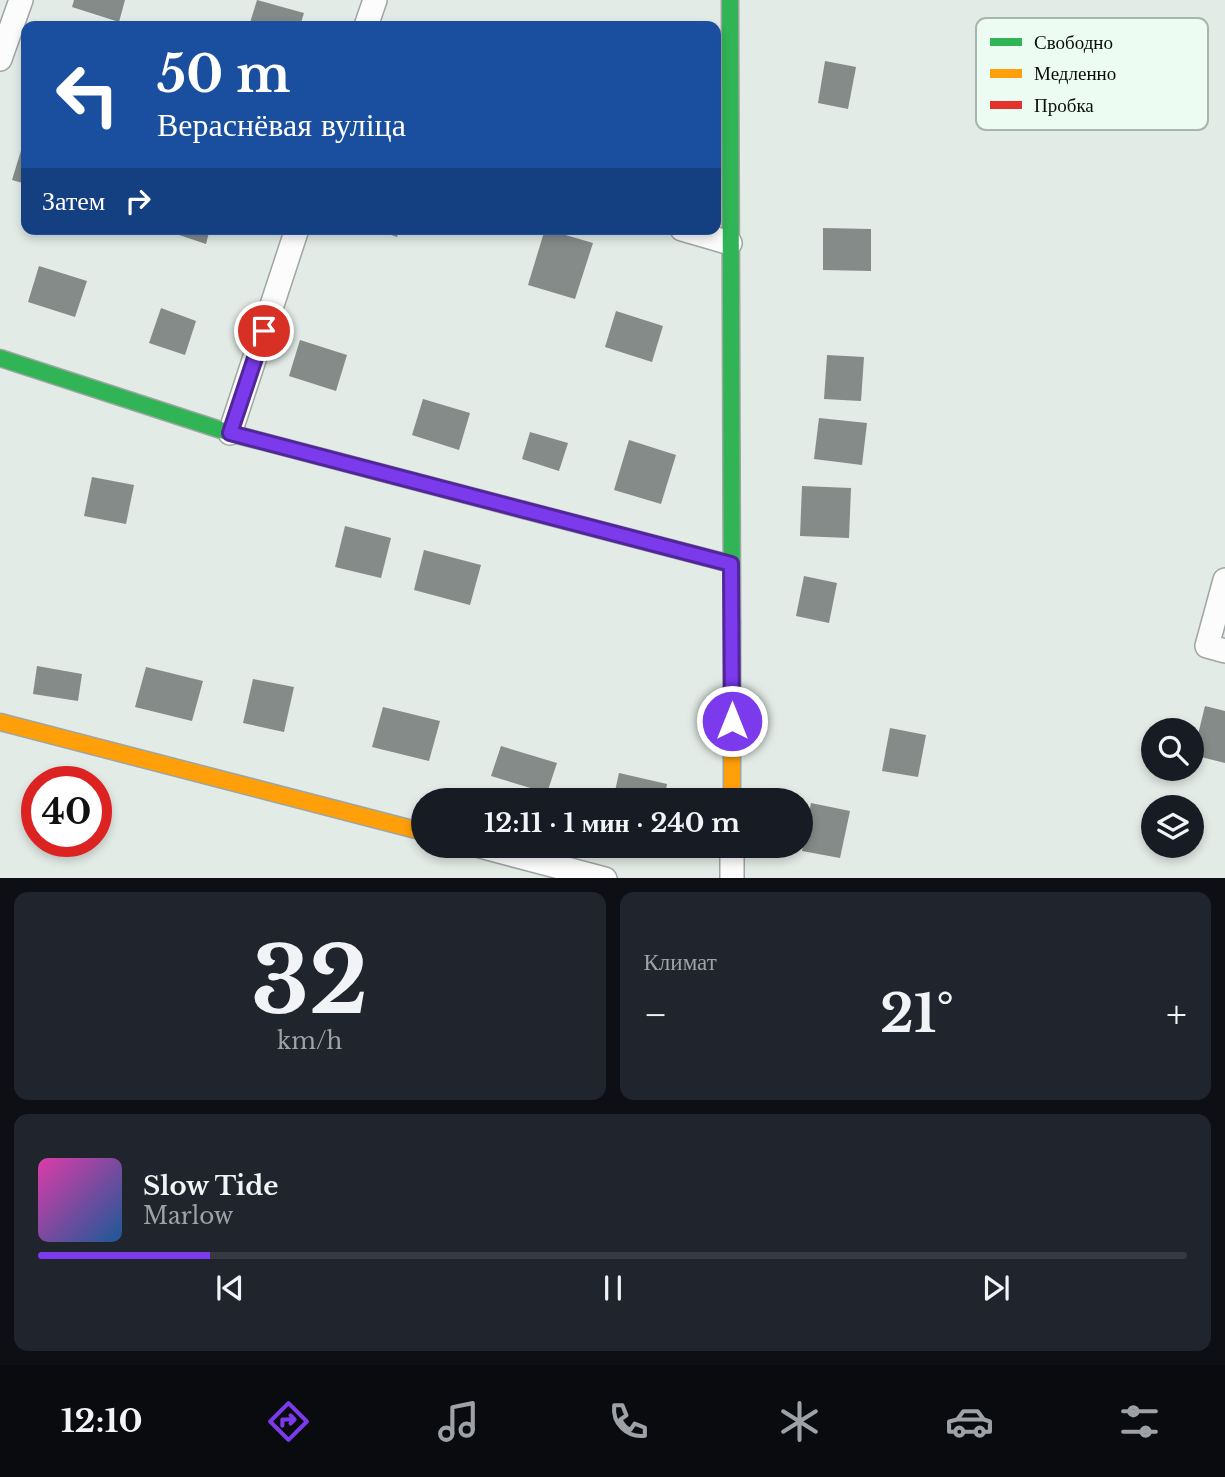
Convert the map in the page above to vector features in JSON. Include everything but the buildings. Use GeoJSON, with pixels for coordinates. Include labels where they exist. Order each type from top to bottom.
{"type":"FeatureCollection","features":[{"type":"Feature","properties":{"kind":"street"},"geometry":{"type":"LineString","coordinates":[[0,59],[21,0]]}},
{"type":"Feature","properties":{"kind":"street"},"geometry":{"type":"LineString","coordinates":[[368,21],[375,0]]}},
{"type":"Feature","properties":{"kind":"street"},"geometry":{"type":"LineString","coordinates":[[730,0],[732,788]]}},
{"type":"Feature","properties":{"kind":"street"},"geometry":{"type":"LineString","coordinates":[[230,433],[296,235]]}},
{"type":"Feature","properties":{"kind":"street"},"geometry":{"type":"LineString","coordinates":[[703,235],[730,243]]}},
{"type":"Feature","properties":{"kind":"street"},"geometry":{"type":"LineString","coordinates":[[0,358],[230,433],[731,564]]}},
{"type":"Feature","properties":{"kind":"street"},"geometry":{"type":"LineString","coordinates":[[1225,580],[1207,646],[1225,651]]}},
{"type":"Feature","properties":{"kind":"street"},"geometry":{"type":"LineString","coordinates":[[0,722],[411,829]]}},
{"type":"Feature","properties":{"kind":"street"},"geometry":{"type":"LineString","coordinates":[[527,858],[605,878]]}},
{"type":"Feature","properties":{"kind":"street"},"geometry":{"type":"LineString","coordinates":[[732,858],[732,878]]}},
{"type":"Feature","properties":{"kind":"traffic: fast"},"geometry":{"type":"LineString","coordinates":[[730,0],[732,624]]}},
{"type":"Feature","properties":{"kind":"traffic: fast"},"geometry":{"type":"LineString","coordinates":[[0,358],[230,433],[524,510]]}},
{"type":"Feature","properties":{"kind":"traffic: slow"},"geometry":{"type":"LineString","coordinates":[[732,624],[732,788]]}},
{"type":"Feature","properties":{"kind":"traffic: slow"},"geometry":{"type":"LineString","coordinates":[[0,722],[411,829]]}},
{"type":"Feature","properties":{"kind":"traffic: jam"},"geometry":{"type":"LineString","coordinates":[[524,510],[731,564]]}},
{"type":"Feature","properties":{"kind":"route"},"geometry":{"type":"LineString","coordinates":[[264,331],[230,433],[731,564],[732,721]]}}]}
